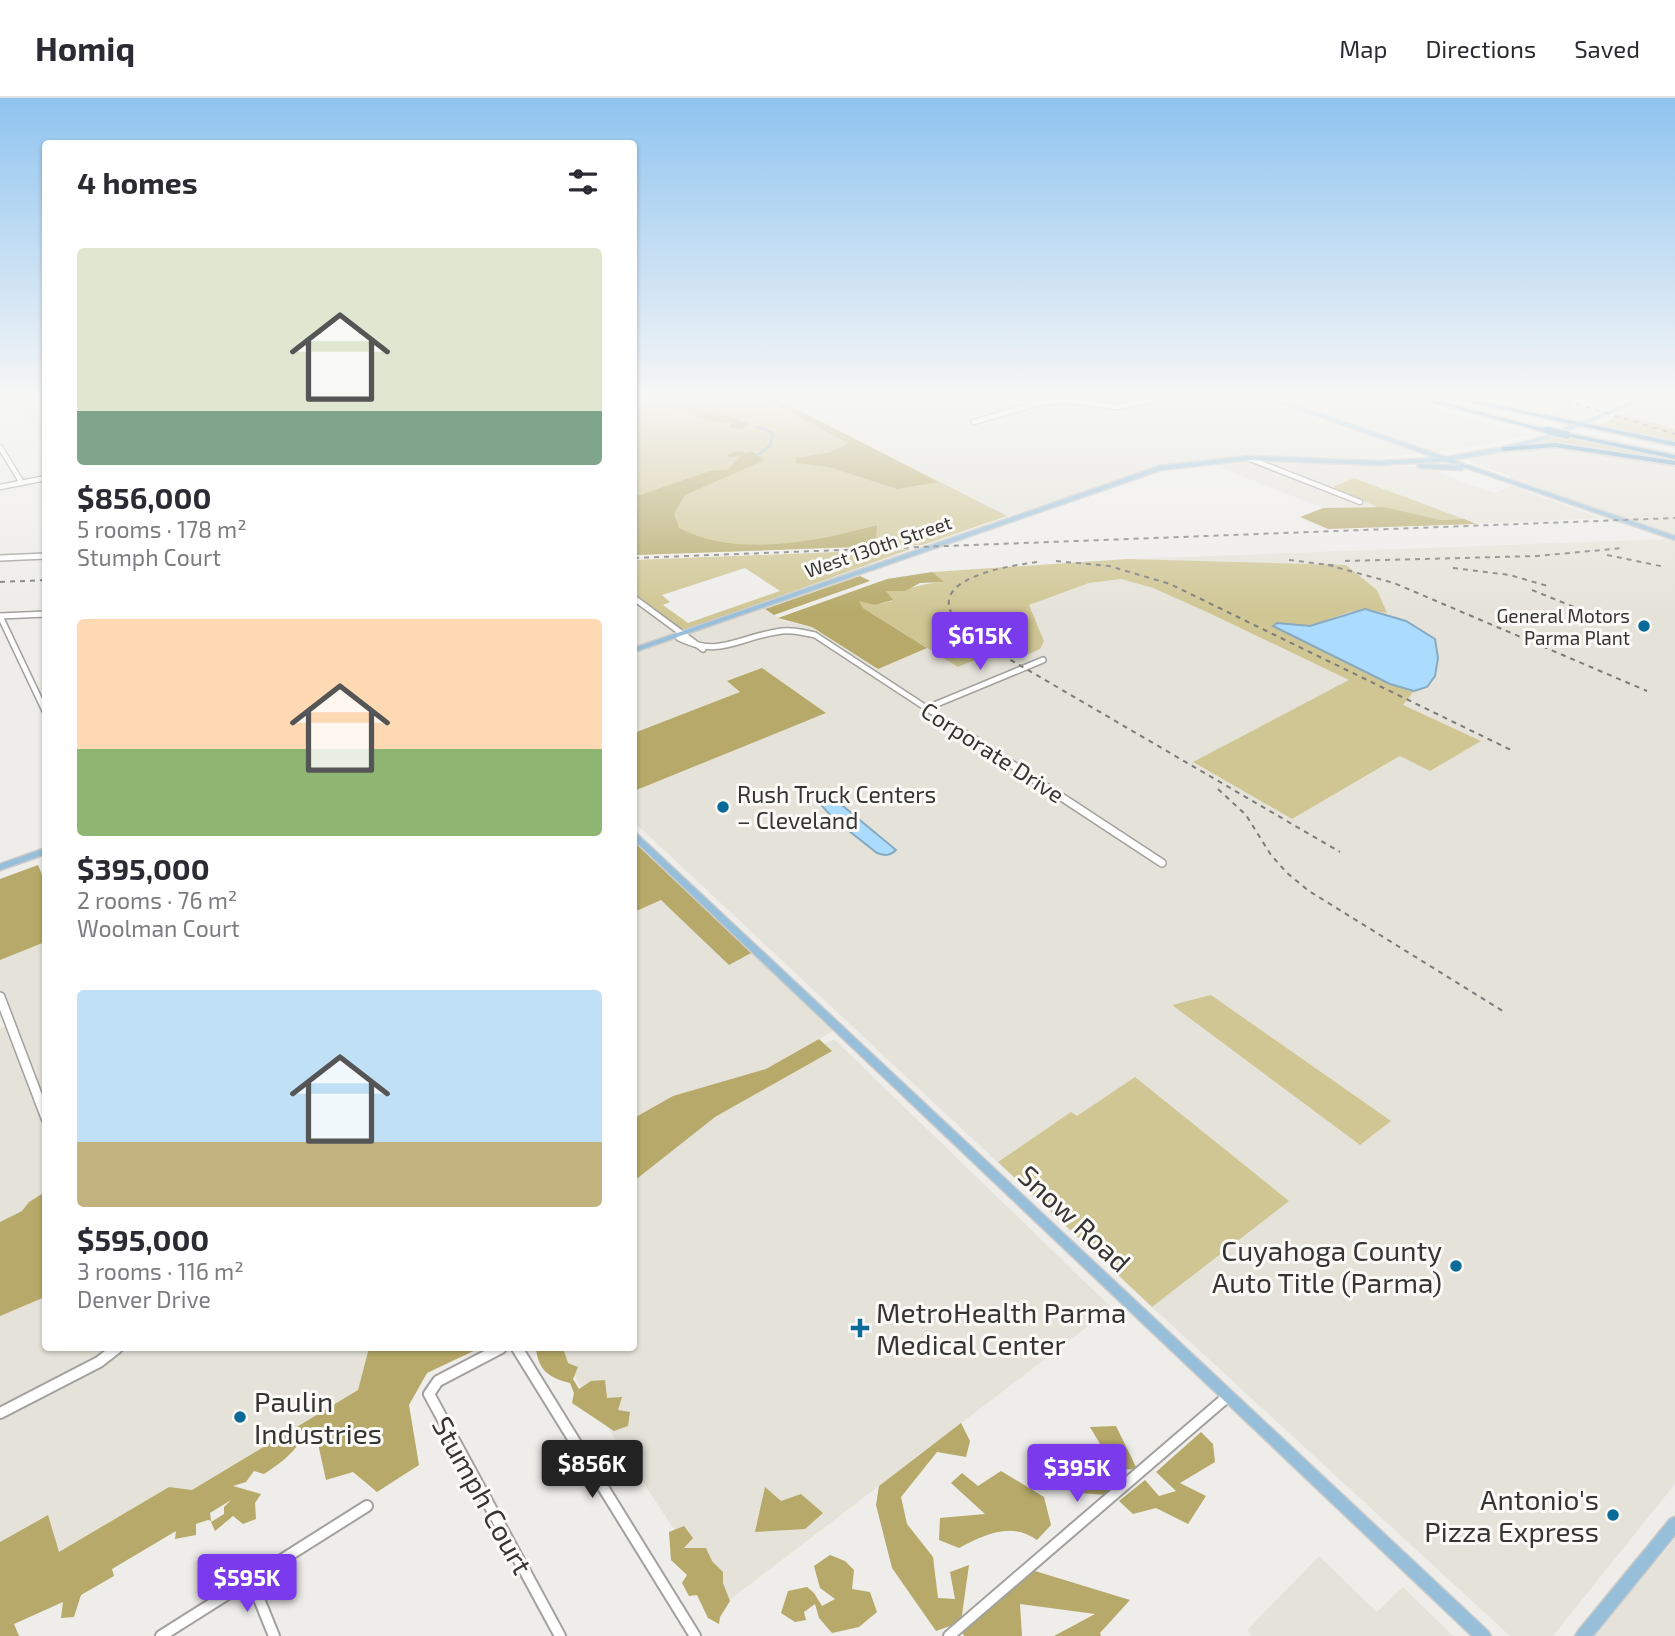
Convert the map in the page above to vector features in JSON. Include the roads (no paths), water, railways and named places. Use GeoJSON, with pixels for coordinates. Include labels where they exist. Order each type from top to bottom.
{"type":"FeatureCollection","features":[{"type":"Feature","properties":{"kind":"main road","name":"West 130th Street"},"geometry":{"type":"LineString","coordinates":[[637,649],[1158,470]]}},
{"type":"Feature","properties":{"kind":"main road"},"geometry":{"type":"LineString","coordinates":[[1478,470],[1675,537]]}},
{"type":"Feature","properties":{"kind":"main road","name":"Snow Road"},"geometry":{"type":"LineString","coordinates":[[637,839],[1483,1636]]}},
{"type":"Feature","properties":{"kind":"main road"},"geometry":{"type":"LineString","coordinates":[[0,867],[42,852]]}},
{"type":"Feature","properties":{"kind":"main road"},"geometry":{"type":"LineString","coordinates":[[1583,1636],[1675,1524]]}},
{"type":"Feature","properties":{"kind":"street"},"geometry":{"type":"LineString","coordinates":[[14,470],[22,483]]}},
{"type":"Feature","properties":{"kind":"street"},"geometry":{"type":"LineString","coordinates":[[1278,470],[1360,502]]}},
{"type":"Feature","properties":{"kind":"street"},"geometry":{"type":"LineString","coordinates":[[0,488],[42,479]]}},
{"type":"Feature","properties":{"kind":"street"},"geometry":{"type":"LineString","coordinates":[[0,558],[42,556]]}},
{"type":"Feature","properties":{"kind":"street","name":"Corporate Drive"},"geometry":{"type":"LineString","coordinates":[[637,600],[680,634],[679,638],[693,648],[723,648],[773,630],[806,632],[927,708],[1162,863]]}},
{"type":"Feature","properties":{"kind":"street"},"geometry":{"type":"LineString","coordinates":[[42,614],[0,616],[42,705]]}},
{"type":"Feature","properties":{"kind":"street"},"geometry":{"type":"LineString","coordinates":[[927,708],[1043,660]]}},
{"type":"Feature","properties":{"kind":"street"},"geometry":{"type":"LineString","coordinates":[[0,997],[42,1107]]}},
{"type":"Feature","properties":{"kind":"street"},"geometry":{"type":"LineString","coordinates":[[0,1413],[99,1362],[113,1351]]}},
{"type":"Feature","properties":{"kind":"street","name":"Stumph Court"},"geometry":{"type":"LineString","coordinates":[[495,1351],[438,1381],[429,1394],[559,1636]]}},
{"type":"Feature","properties":{"kind":"street"},"geometry":{"type":"LineString","coordinates":[[519,1351],[695,1636]]}},
{"type":"Feature","properties":{"kind":"street"},"geometry":{"type":"LineString","coordinates":[[949,1636],[1227,1397]]}},
{"type":"Feature","properties":{"kind":"street"},"geometry":{"type":"LineString","coordinates":[[161,1636],[367,1506]]}},
{"type":"Feature","properties":{"kind":"street"},"geometry":{"type":"LineString","coordinates":[[251,1579],[274,1636]]}},
{"type":"Feature","properties":{"kind":"water"},"geometry":{"type":"Polygon","coordinates":[[[1365,609],[1406,621],[1435,639],[1438,658],[1435,676],[1427,687],[1414,691],[1390,684],[1273,626],[1277,623],[1310,626],[1365,609]]]}},
{"type":"Feature","properties":{"kind":"water"},"geometry":{"type":"Polygon","coordinates":[[[832,797],[896,850],[887,855],[877,853],[834,819],[821,805],[822,798],[832,797]]]}},
{"type":"Feature","properties":{"kind":"railway"},"geometry":{"type":"LineString","coordinates":[[637,558],[1675,518]]}},
{"type":"Feature","properties":{"kind":"railway"},"geometry":{"type":"LineString","coordinates":[[1345,561],[1537,556],[1623,548]]}},
{"type":"Feature","properties":{"kind":"railway"},"geometry":{"type":"LineString","coordinates":[[1607,555],[1665,567]]}},
{"type":"Feature","properties":{"kind":"railway"},"geometry":{"type":"LineString","coordinates":[[1289,560],[1338,566]]}},
{"type":"Feature","properties":{"kind":"railway"},"geometry":{"type":"LineString","coordinates":[[1056,561],[1109,566],[1170,584],[1511,750]]}},
{"type":"Feature","properties":{"kind":"railway"},"geometry":{"type":"LineString","coordinates":[[1037,562],[981,574],[956,588],[949,598],[950,610],[956,621],[985,645],[1340,852]]}},
{"type":"Feature","properties":{"kind":"railway"},"geometry":{"type":"LineString","coordinates":[[1328,565],[1394,583],[1647,691]]}},
{"type":"Feature","properties":{"kind":"railway"},"geometry":{"type":"LineString","coordinates":[[1453,568],[1510,575],[1551,587]]}},
{"type":"Feature","properties":{"kind":"railway"},"geometry":{"type":"LineString","coordinates":[[0,582],[42,580]]}},
{"type":"Feature","properties":{"kind":"railway"},"geometry":{"type":"LineString","coordinates":[[1532,590],[1584,611]]}},
{"type":"Feature","properties":{"kind":"railway"},"geometry":{"type":"LineString","coordinates":[[1218,789],[1246,815],[1271,855],[1287,873],[1309,891],[1506,1013]]}},
{"type":"Feature","properties":{"kind":"place","name":"General Motors Parma Plant"},"geometry":{"type":"Point","coordinates":[1644,626]}},
{"type":"Feature","properties":{"kind":"place","name":"Rush Truck Centers – Cleveland"},"geometry":{"type":"Point","coordinates":[723,807]}},
{"type":"Feature","properties":{"kind":"place","name":"Cuyahoga County Auto Title (Parma)"},"geometry":{"type":"Point","coordinates":[1456,1266]}},
{"type":"Feature","properties":{"kind":"place","name":"MetroHealth Parma Medical Center"},"geometry":{"type":"Point","coordinates":[860,1328]}},
{"type":"Feature","properties":{"kind":"place","name":"Paulin Industries"},"geometry":{"type":"Point","coordinates":[240,1417]}},
{"type":"Feature","properties":{"kind":"place","name":"Antonio's Pizza Express"},"geometry":{"type":"Point","coordinates":[1613,1515]}}]}
